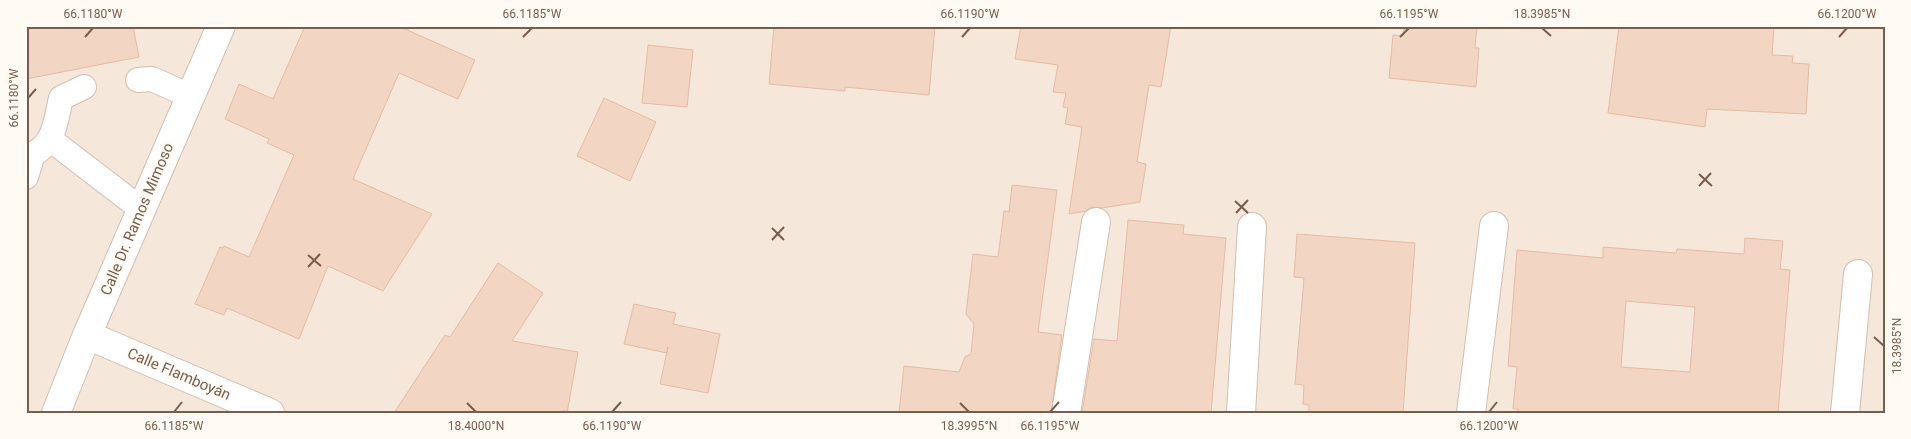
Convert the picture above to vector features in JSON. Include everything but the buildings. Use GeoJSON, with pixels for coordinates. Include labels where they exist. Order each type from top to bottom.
{"type":"FeatureCollection","features":[{"type":"Feature","properties":{"kind":"street","name":"Calle Dr. Ramos Mimoso"},"geometry":{"type":"LineString","coordinates":[[56,413],[87,335],[220,26]]}},
{"type":"Feature","properties":{"kind":"street"},"geometry":{"type":"LineString","coordinates":[[1066,413],[1096,222]]}},
{"type":"Feature","properties":{"kind":"street"},"geometry":{"type":"LineString","coordinates":[[1471,413],[1494,226]]}},
{"type":"Feature","properties":{"kind":"street"},"geometry":{"type":"LineString","coordinates":[[1241,413],[1252,227]]}},
{"type":"Feature","properties":{"kind":"street"},"geometry":{"type":"LineString","coordinates":[[1844,413],[1858,274]]}},
{"type":"Feature","properties":{"kind":"street","name":"Calle Flamboyán"},"geometry":{"type":"LineString","coordinates":[[87,335],[270,413]]}},
{"type":"Feature","properties":{"kind":"lane"},"geometry":{"type":"LineString","coordinates":[[138,80],[152,80],[190,96]]}},
{"type":"Feature","properties":{"kind":"lane"},"geometry":{"type":"LineString","coordinates":[[26,177],[60,98],[84,87]]}},
{"type":"Feature","properties":{"kind":"lane"},"geometry":{"type":"LineString","coordinates":[[37,150],[141,209]]}},
{"type":"Feature","properties":{"kind":"shaded area"},"geometry":{"type":"Polygon","coordinates":[[[26,26],[1885,26],[1885,413],[26,413],[26,26]]]}}]}
